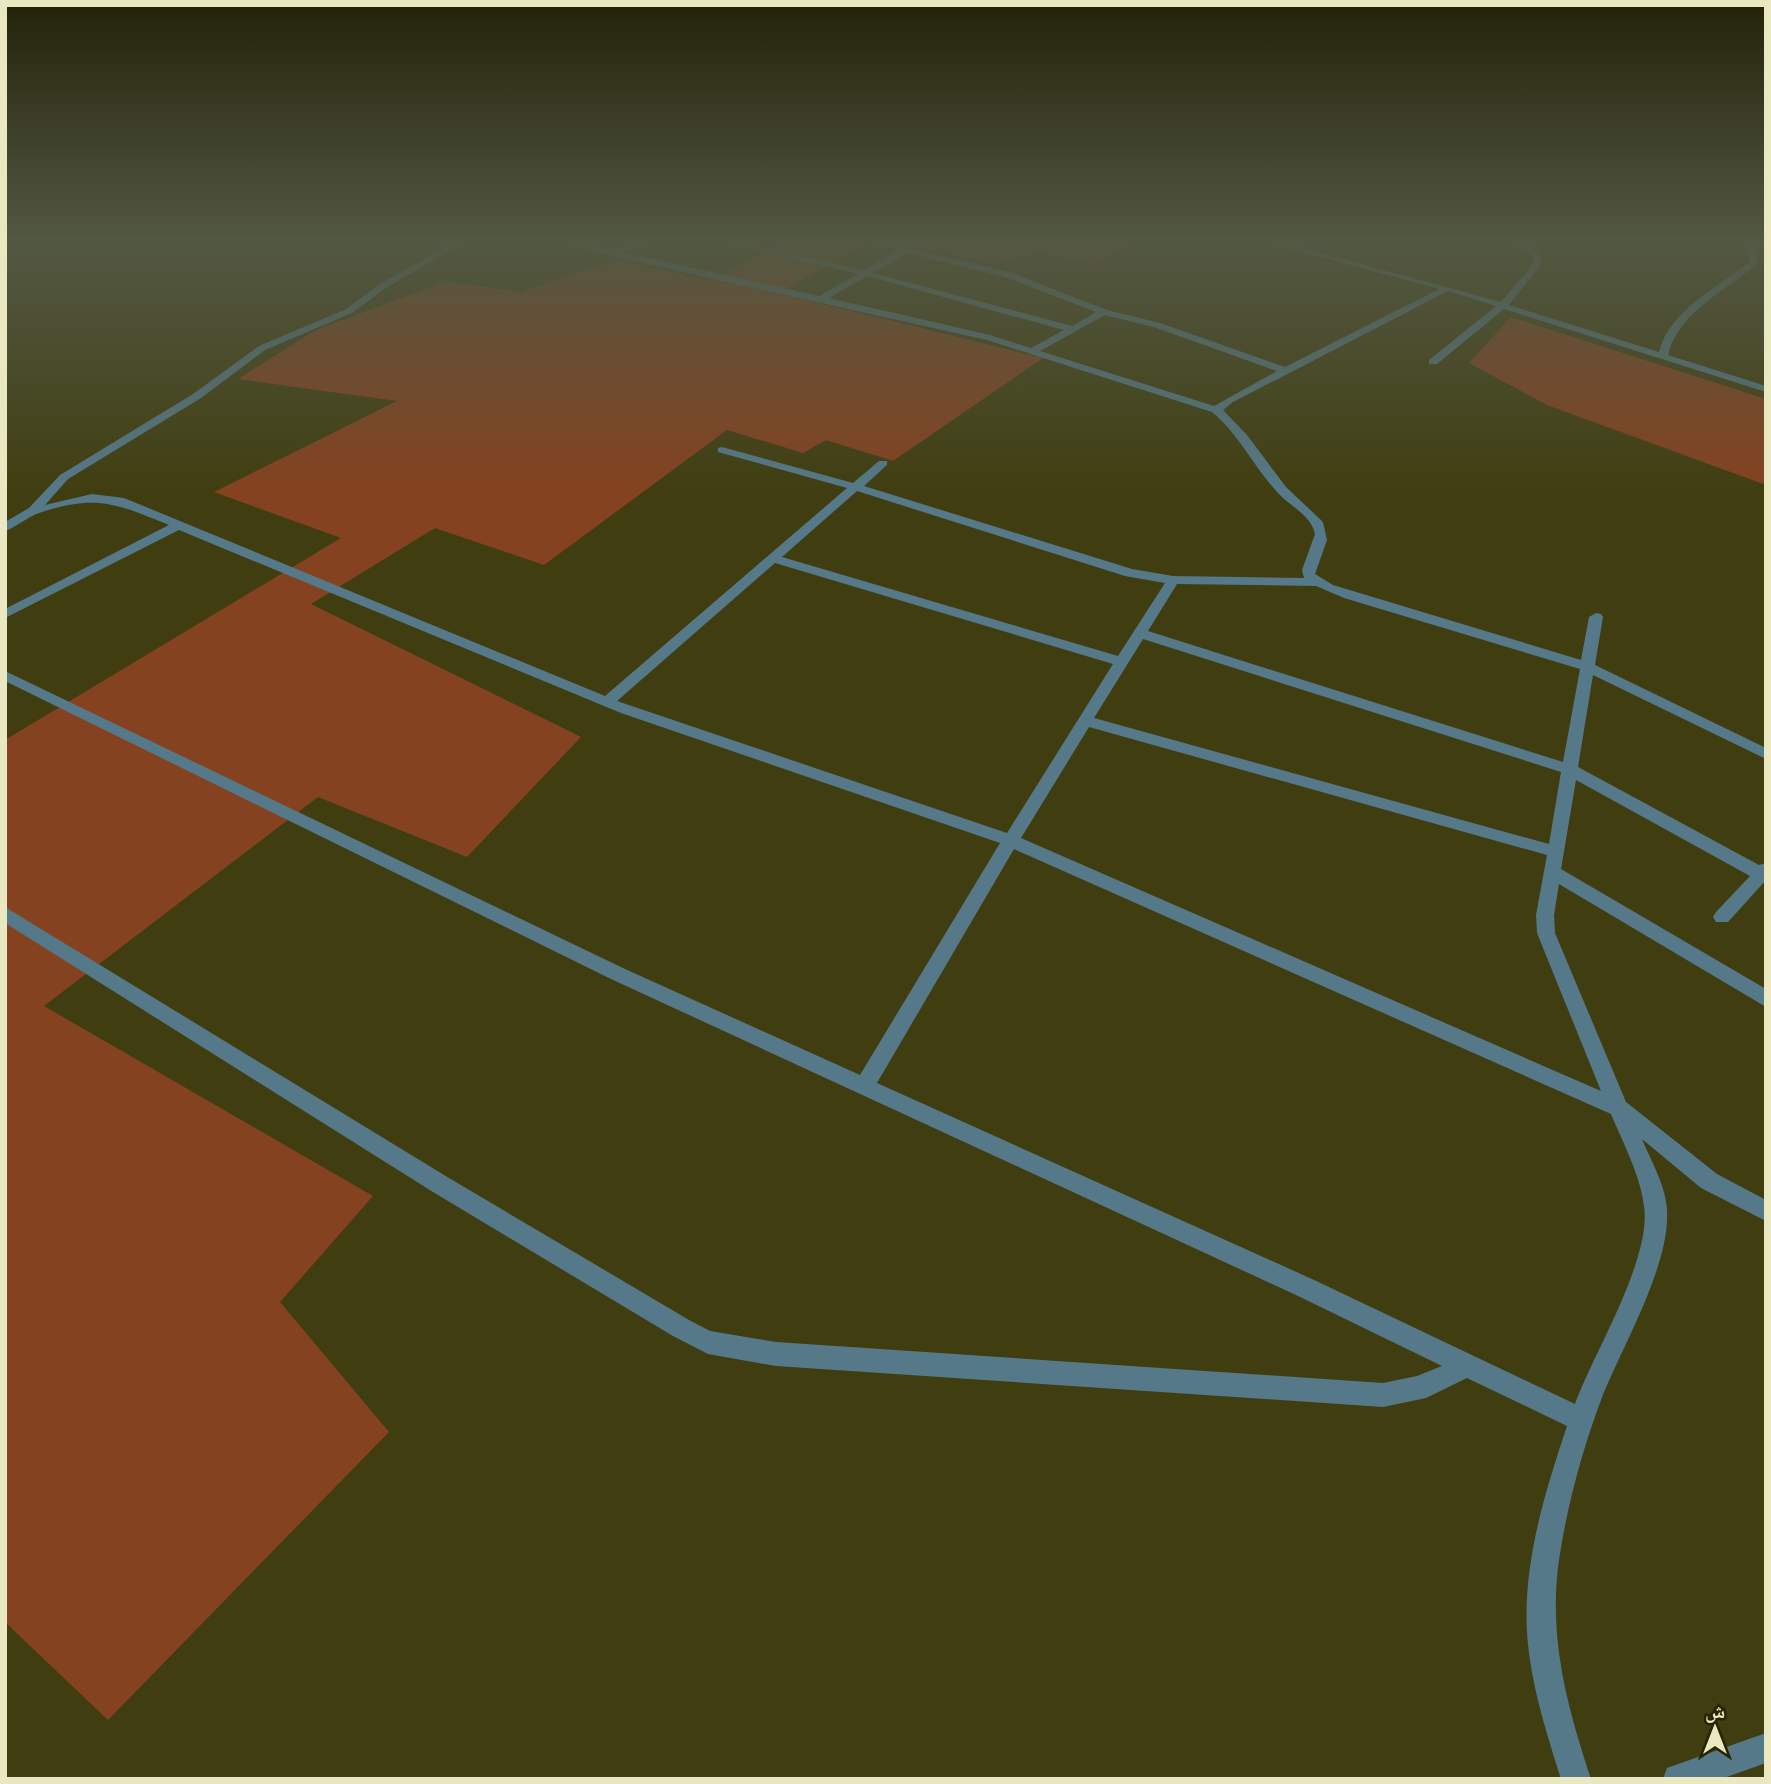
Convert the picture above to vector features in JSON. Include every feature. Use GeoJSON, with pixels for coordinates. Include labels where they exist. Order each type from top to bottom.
{"type":"FeatureCollection","features":[{"type":"Feature","properties":{"kind":"street"},"geometry":{"type":"LineString","coordinates":[[33,511],[64,477],[197,396],[262,348],[318,324]]}},
{"type":"Feature","properties":{"kind":"street"},"geometry":{"type":"LineString","coordinates":[[924,324],[1034,351],[1216,410],[1229,420],[1244,438],[1280,488],[1318,525],[1321,534],[1319,544],[1308,566],[1308,575],[1315,582]]}},
{"type":"Feature","properties":{"kind":"street"},"geometry":{"type":"LineString","coordinates":[[1055,324],[1073,329]]}},
{"type":"Feature","properties":{"kind":"street"},"geometry":{"type":"LineString","coordinates":[[1034,351],[1082,324]]}},
{"type":"Feature","properties":{"kind":"street"},"geometry":{"type":"LineString","coordinates":[[1154,324],[1286,371]]}},
{"type":"Feature","properties":{"kind":"street"},"geometry":{"type":"LineString","coordinates":[[1216,410],[1377,324]]}},
{"type":"Feature","properties":{"kind":"street"},"geometry":{"type":"LineString","coordinates":[[1433,362],[1480,324]]}},
{"type":"Feature","properties":{"kind":"street"},"geometry":{"type":"LineString","coordinates":[[1561,324],[1766,389]]}},
{"type":"Feature","properties":{"kind":"street"},"geometry":{"type":"LineString","coordinates":[[1663,356],[1667,340],[1680,324]]}},
{"type":"Feature","properties":{"kind":"street"},"geometry":{"type":"LineString","coordinates":[[722,450],[855,487],[1130,573],[1173,580],[1315,582],[1349,596],[1588,667],[1766,754]]}},
{"type":"Feature","properties":{"kind":"street"},"geometry":{"type":"LineString","coordinates":[[607,702],[883,463]]}},
{"type":"Feature","properties":{"kind":"street"},"geometry":{"type":"LineString","coordinates":[[5,527],[33,511],[79,500],[107,497],[607,702],[1011,840],[1619,1108],[1709,1181],[1766,1211]]}},
{"type":"Feature","properties":{"kind":"street"},"geometry":{"type":"LineString","coordinates":[[5,614],[179,525]]}},
{"type":"Feature","properties":{"kind":"street"},"geometry":{"type":"LineString","coordinates":[[773,558],[1122,662]]}},
{"type":"Feature","properties":{"kind":"street"},"geometry":{"type":"LineString","coordinates":[[864,1086],[1011,840],[1173,580]]}},
{"type":"Feature","properties":{"kind":"street"},"geometry":{"type":"LineString","coordinates":[[1576,1779],[1560,1732],[1546,1667],[1541,1610],[1546,1550],[1581,1420],[1652,1243],[1656,1212],[1647,1176],[1546,933],[1556,852],[1596,617]]}},
{"type":"Feature","properties":{"kind":"street"},"geometry":{"type":"LineString","coordinates":[[1140,633],[1571,770],[1764,871],[1722,917]]}},
{"type":"Feature","properties":{"kind":"street"},"geometry":{"type":"LineString","coordinates":[[5,675],[605,968],[1304,1287],[1581,1420]]}},
{"type":"Feature","properties":{"kind":"street"},"geometry":{"type":"LineString","coordinates":[[1086,721],[1556,852]]}},
{"type":"Feature","properties":{"kind":"street"},"geometry":{"type":"LineString","coordinates":[[1553,872],[1766,999]]}},
{"type":"Feature","properties":{"kind":"street"},"geometry":{"type":"LineString","coordinates":[[5,914],[441,1185],[708,1342],[736,1350],[802,1356],[1383,1395],[1410,1392],[1437,1384],[1466,1365]]}},
{"type":"Feature","properties":{"kind":"street"},"geometry":{"type":"LineString","coordinates":[[1678,1779],[1766,1748]]}},
{"type":"Feature","properties":{"kind":"shaded area"},"geometry":{"type":"Polygon","coordinates":[[[332,324],[905,324],[1043,358],[893,461],[826,440],[803,453],[727,430],[544,565],[435,528],[311,604],[581,737],[467,857],[318,797],[44,1006],[373,1196],[280,1302],[389,1432],[108,1720],[5,1622],[5,740],[341,538],[214,492],[397,401],[238,379],[314,331],[332,324]]]}},
{"type":"Feature","properties":{"kind":"shaded area"},"geometry":{"type":"Polygon","coordinates":[[[1504,324],[1534,324],[1766,399],[1766,485],[1547,405],[1469,363],[1504,324]]]}}]}
